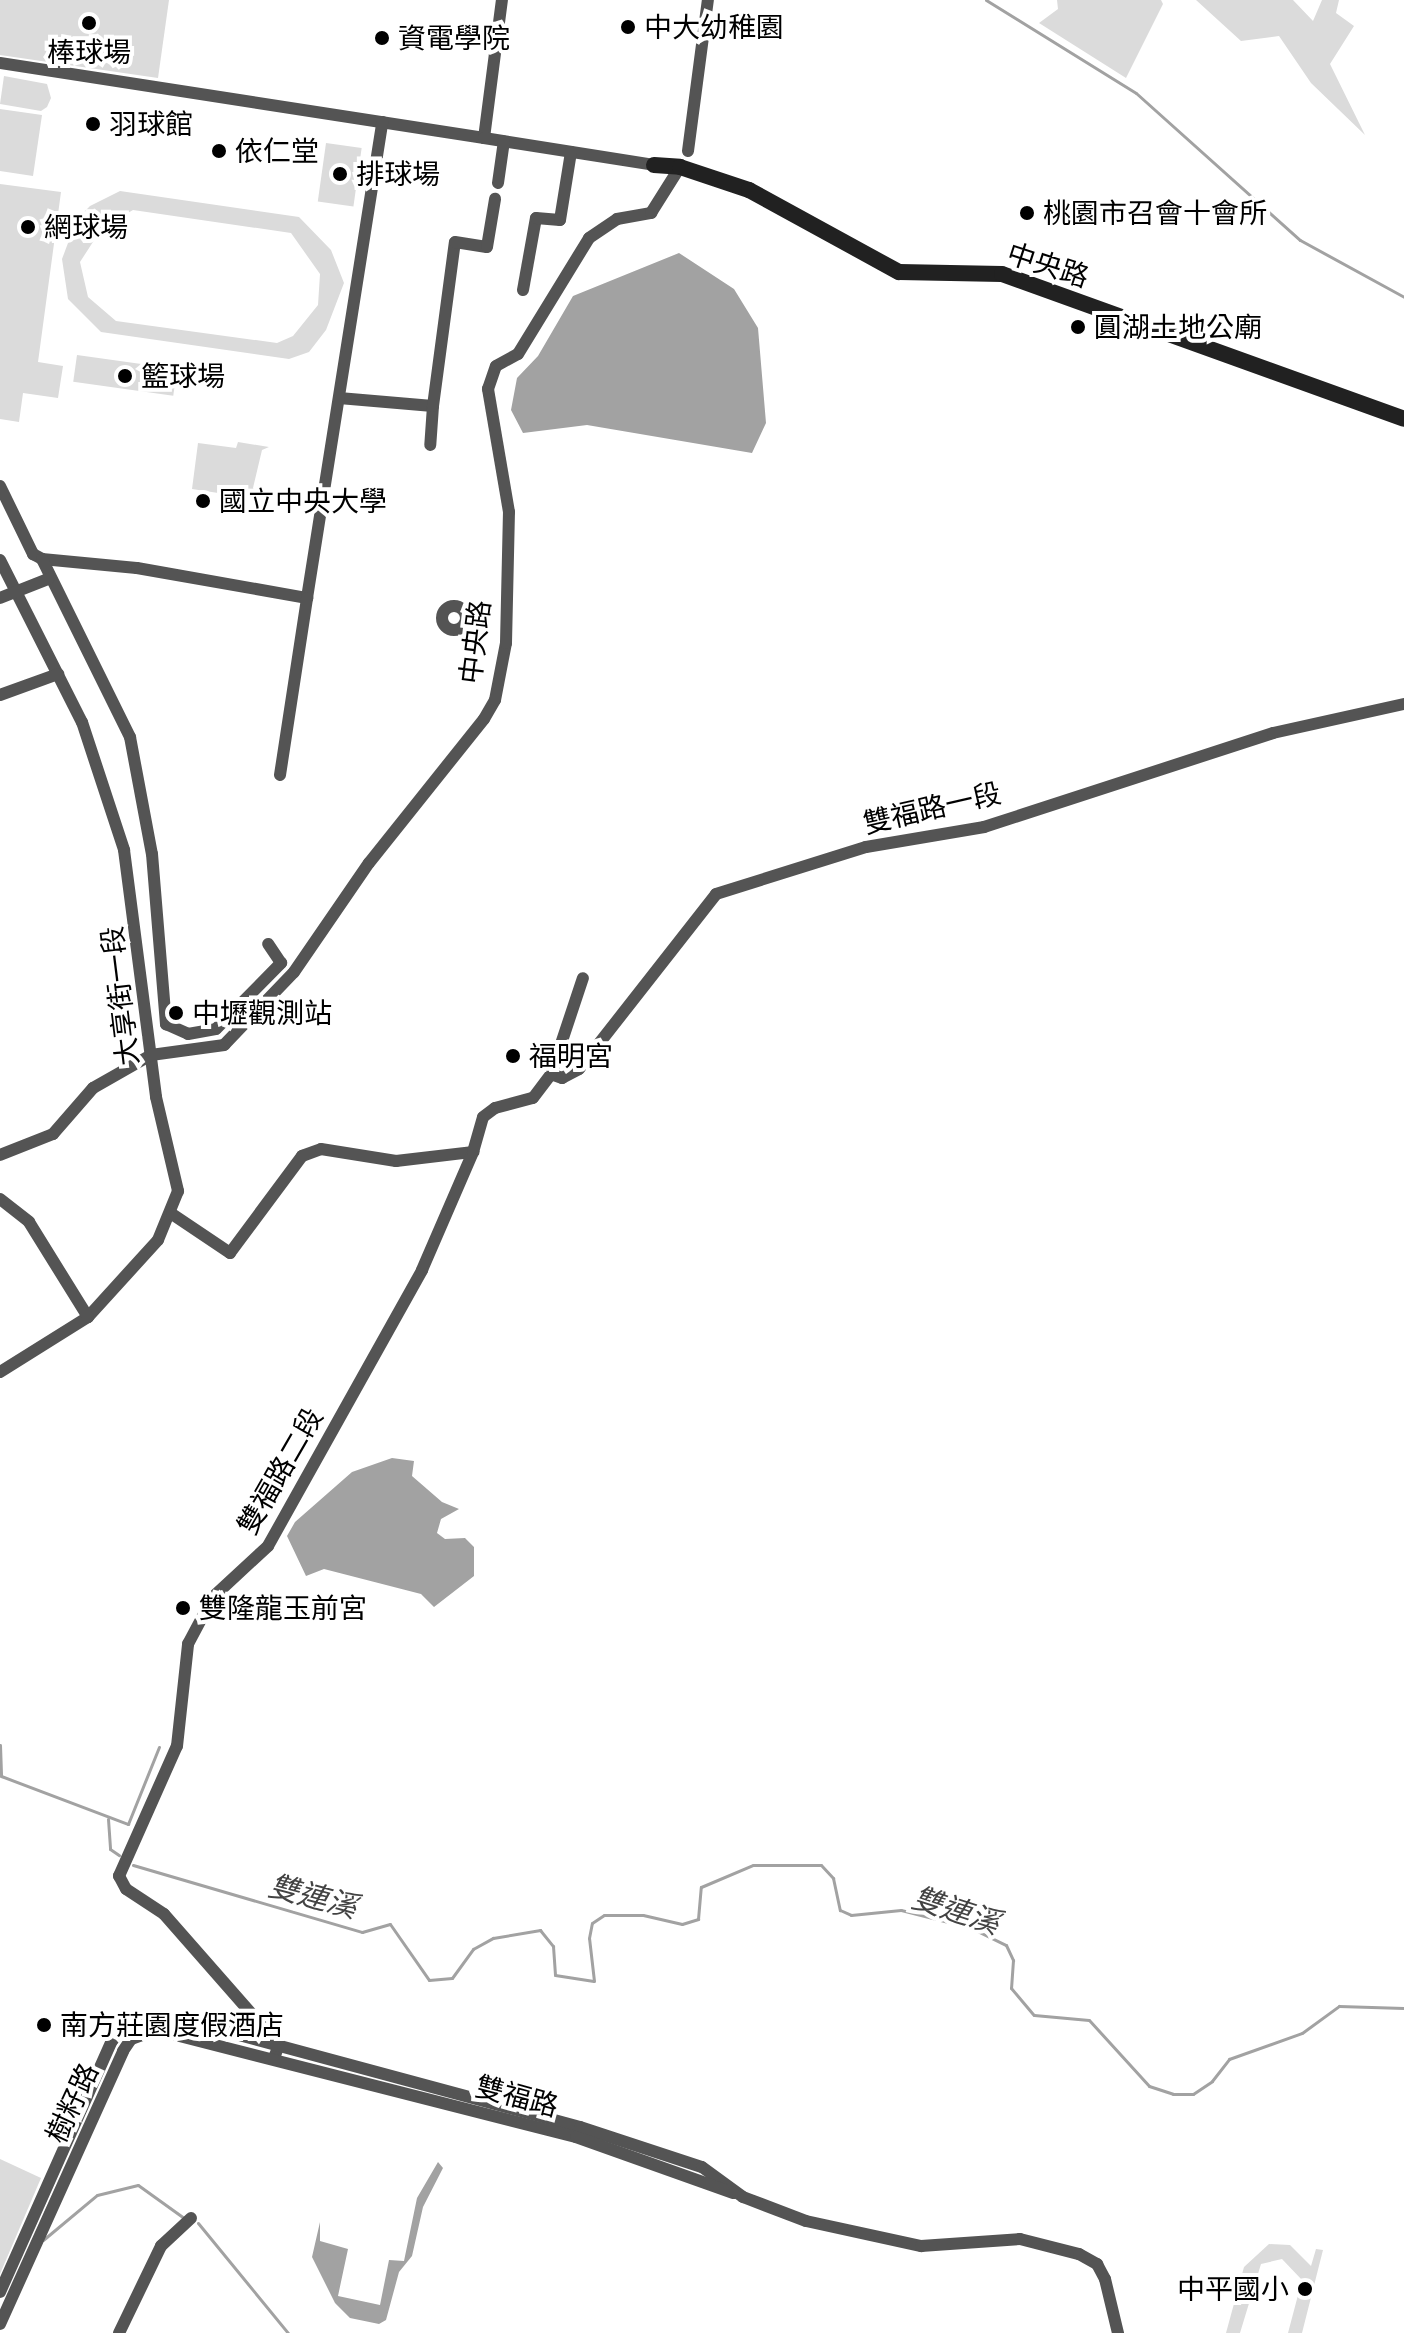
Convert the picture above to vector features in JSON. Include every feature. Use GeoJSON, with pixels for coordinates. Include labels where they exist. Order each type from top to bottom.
{"type":"FeatureCollection","features":[{"type":"Feature","properties":{"kind":"street"},"geometry":{"type":"LineString","coordinates":[[484,138],[502,0]]}},
{"type":"Feature","properties":{"kind":"street"},"geometry":{"type":"LineString","coordinates":[[688,151],[708,0]]}},
{"type":"Feature","properties":{"kind":"street"},"geometry":{"type":"LineString","coordinates":[[0,63],[654,165]]}},
{"type":"Feature","properties":{"kind":"street"},"geometry":{"type":"LineString","coordinates":[[280,775],[382,122]]}},
{"type":"Feature","properties":{"kind":"street"},"geometry":{"type":"LineString","coordinates":[[498,183],[504,141]]}},
{"type":"Feature","properties":{"kind":"street"},"geometry":{"type":"LineString","coordinates":[[523,290],[536,218],[560,220],[571,152]]}},
{"type":"Feature","properties":{"kind":"street","name":"中央路"},"geometry":{"type":"LineString","coordinates":[[654,165],[680,167],[749,190],[899,272],[1002,274],[1404,419]]}},
{"type":"Feature","properties":{"kind":"street","name":"中央路"},"geometry":{"type":"LineString","coordinates":[[151,1055],[224,1045],[294,972],[369,863],[484,719],[495,700],[506,643],[509,512],[488,389],[496,366],[518,354],[589,238],[617,219],[651,213],[680,167]]}},
{"type":"Feature","properties":{"kind":"street"},"geometry":{"type":"LineString","coordinates":[[430,445],[455,242],[487,247],[495,199]]}},
{"type":"Feature","properties":{"kind":"street"},"geometry":{"type":"LineString","coordinates":[[339,398],[433,406]]}},
{"type":"Feature","properties":{"kind":"street"},"geometry":{"type":"LineString","coordinates":[[0,486],[33,554],[42,559],[137,568],[307,598]]}},
{"type":"Feature","properties":{"kind":"street"},"geometry":{"type":"LineString","coordinates":[[42,559],[48,579],[130,737],[152,854],[166,1024],[188,1034],[216,1029],[281,963],[268,944]]}},
{"type":"Feature","properties":{"kind":"street","name":"大享街一段"},"geometry":{"type":"LineString","coordinates":[[0,560],[82,722],[124,850],[156,1097],[174,1160],[178,1191],[172,1214],[158,1240],[88,1317],[0,1372]]}},
{"type":"Feature","properties":{"kind":"street"},"geometry":{"type":"LineString","coordinates":[[0,598],[48,579]]}},
{"type":"Feature","properties":{"kind":"street"},"geometry":{"type":"LineString","coordinates":[[0,695],[58,674]]}},
{"type":"Feature","properties":{"kind":"street","name":"雙福路一段"},"geometry":{"type":"LineString","coordinates":[[551,1074],[562,1078],[579,1069],[716,894],[866,847],[984,827],[1273,733],[1404,704]]}},
{"type":"Feature","properties":{"kind":"street","name":"雙福路二段"},"geometry":{"type":"LineString","coordinates":[[276,2052],[164,1914],[126,1889],[119,1876],[177,1746],[188,1644],[213,1597],[268,1546],[422,1270],[473,1152],[483,1117],[495,1108],[533,1098],[551,1074],[583,978]]}},
{"type":"Feature","properties":{"kind":"street"},"geometry":{"type":"LineString","coordinates":[[0,1155],[53,1134],[93,1088],[151,1055]]}},
{"type":"Feature","properties":{"kind":"street"},"geometry":{"type":"LineString","coordinates":[[172,1214],[230,1253],[302,1156],[321,1149],[396,1161],[473,1152]]}},
{"type":"Feature","properties":{"kind":"street"},"geometry":{"type":"LineString","coordinates":[[0,1199],[29,1222],[88,1317]]}},
{"type":"Feature","properties":{"kind":"street","name":"樹籽路"},"geometry":{"type":"LineString","coordinates":[[0,2292],[112,2041],[123,2028],[161,2018],[276,2052]]}},
{"type":"Feature","properties":{"kind":"street","name":"樹籽路"},"geometry":{"type":"LineString","coordinates":[[0,2324],[40,2227],[131,2039],[168,2031],[276,2052]]}},
{"type":"Feature","properties":{"kind":"street"},"geometry":{"type":"LineString","coordinates":[[276,2052],[580,2127],[702,2167],[743,2197],[806,2221],[921,2246],[1020,2239],[1097,2264],[1105,2279],[1118,2333]]}},
{"type":"Feature","properties":{"kind":"street"},"geometry":{"type":"LineString","coordinates":[[119,2333],[161,2246],[191,2218]]}},
{"type":"Feature","properties":{"kind":"shaded area"},"geometry":{"type":"Polygon","coordinates":[[[0,0],[169,0],[158,78],[0,55],[0,0]]]}},
{"type":"Feature","properties":{"kind":"shaded area"},"geometry":{"type":"Polygon","coordinates":[[[1057,0],[1161,0],[1163,4],[1126,78],[1039,23],[1058,9],[1057,0]]]}},
{"type":"Feature","properties":{"kind":"shaded area"},"geometry":{"type":"Polygon","coordinates":[[[1196,0],[1293,0],[1313,21],[1322,0],[1339,0],[1336,13],[1354,26],[1330,64],[1365,135],[1311,83],[1279,36],[1241,41],[1196,0]]]}},
{"type":"Feature","properties":{"kind":"shaded area"},"geometry":{"type":"Polygon","coordinates":[[[4,76],[47,84],[51,98],[47,107],[41,111],[0,104],[4,76]]]}},
{"type":"Feature","properties":{"kind":"shaded area"},"geometry":{"type":"Polygon","coordinates":[[[0,109],[42,115],[33,176],[0,171],[0,109]]]}},
{"type":"Feature","properties":{"kind":"shaded area","name":"排球場"},"geometry":{"type":"Polygon","coordinates":[[[326,143],[362,148],[353,206],[318,201],[326,143]]]}},
{"type":"Feature","properties":{"kind":"shaded area"},"geometry":{"type":"Polygon","coordinates":[[[0,184],[61,192],[38,362],[63,366],[58,398],[23,393],[19,422],[0,419],[0,184]]]}},
{"type":"Feature","properties":{"kind":"shaded area"},"geometry":{"type":"Polygon","coordinates":[[[120,191],[299,217],[331,250],[344,283],[326,330],[309,352],[289,359],[101,332],[68,299],[62,259],[77,219],[90,206],[120,191]],[[133,210],[102,228],[80,262],[88,297],[116,321],[277,343],[293,336],[318,305],[320,274],[291,233],[133,210]]]}},
{"type":"Feature","properties":{"kind":"shaded area"},"geometry":{"type":"Polygon","coordinates":[[[679,253],[734,289],[758,328],[766,423],[752,453],[587,425],[523,433],[511,410],[517,378],[538,356],[573,296],[679,253]]]}},
{"type":"Feature","properties":{"kind":"shaded area","name":"籃球場"},"geometry":{"type":"Polygon","coordinates":[[[77,355],[177,369],[173,396],[73,382],[77,355]]]}},
{"type":"Feature","properties":{"kind":"shaded area"},"geometry":{"type":"Polygon","coordinates":[[[238,442],[269,447],[262,450],[253,488],[258,499],[192,489],[198,443],[236,448],[238,442]]]}},
{"type":"Feature","properties":{"kind":"shaded area"},"geometry":{"type":"Polygon","coordinates":[[[392,1458],[414,1461],[412,1476],[442,1502],[459,1509],[441,1519],[437,1533],[445,1539],[465,1538],[474,1547],[474,1576],[434,1607],[421,1594],[324,1569],[306,1576],[287,1536],[295,1522],[352,1472],[392,1458]]]}},
{"type":"Feature","properties":{"kind":"shaded area"},"geometry":{"type":"Polygon","coordinates":[[[0,2159],[41,2178],[0,2274],[0,2159]]]}},
{"type":"Feature","properties":{"kind":"shaded area"},"geometry":{"type":"Polygon","coordinates":[[[438,2162],[443,2168],[423,2207],[412,2256],[399,2272],[386,2320],[379,2324],[350,2318],[335,2303],[312,2257],[320,2222],[320,2241],[348,2249],[338,2296],[380,2305],[389,2260],[404,2261],[417,2198],[438,2162]]]}},
{"type":"Feature","properties":{"kind":"shaded area"},"geometry":{"type":"Polygon","coordinates":[[[1269,2244],[1290,2245],[1311,2266],[1316,2249],[1323,2250],[1302,2333],[1288,2333],[1302,2280],[1282,2259],[1261,2264],[1240,2333],[1226,2333],[1244,2267],[1269,2244]]]}},
{"type":"Feature","properties":{"kind":"waterway"},"geometry":{"type":"LineString","coordinates":[[986,0],[1136,93],[1300,240],[1404,297]]}},
{"type":"Feature","properties":{"kind":"waterway"},"geometry":{"type":"LineString","coordinates":[[0,1745],[1,1776],[128,1824],[159,1747]]}},
{"type":"Feature","properties":{"kind":"waterway","name":"雙連溪"},"geometry":{"type":"LineString","coordinates":[[108,1819],[110,1849],[119,1855]]}},
{"type":"Feature","properties":{"kind":"waterway","name":"雙連溪"},"geometry":{"type":"LineString","coordinates":[[133,1865],[362,1932],[390,1924],[429,1980],[452,1978],[473,1949],[493,1938],[540,1930],[553,1946],[555,1975],[594,1981],[589,1938],[592,1923],[604,1915],[643,1915],[682,1924],[698,1919],[701,1887],[753,1865],[821,1865],[833,1878],[840,1910],[851,1915],[901,1910],[971,1928],[1006,1945],[1013,1960],[1011,1988],[1034,2015],[1089,2020],[1149,2086],[1173,2094],[1193,2094],[1212,2081],[1229,2059],[1302,2033],[1339,2006],[1404,2008]]}},
{"type":"Feature","properties":{"kind":"waterway"},"geometry":{"type":"LineString","coordinates":[[43,2240],[97,2195],[138,2185],[184,2218]]}},
{"type":"Feature","properties":{"kind":"waterway"},"geometry":{"type":"LineString","coordinates":[[198,2223],[288,2333]]}},
{"type":"Feature","properties":{"kind":"place","name":"棒球場"},"geometry":{"type":"Point","coordinates":[89,23]}},
{"type":"Feature","properties":{"kind":"place","name":"中大幼稚園"},"geometry":{"type":"Point","coordinates":[628,27]}},
{"type":"Feature","properties":{"kind":"place","name":"資電學院"},"geometry":{"type":"Point","coordinates":[382,38]}},
{"type":"Feature","properties":{"kind":"place","name":"羽球館"},"geometry":{"type":"Point","coordinates":[93,124]}},
{"type":"Feature","properties":{"kind":"place","name":"依仁堂"},"geometry":{"type":"Point","coordinates":[219,151]}},
{"type":"Feature","properties":{"kind":"place","name":"排球場"},"geometry":{"type":"Point","coordinates":[340,174]}},
{"type":"Feature","properties":{"kind":"place","name":"桃園市召會十會所"},"geometry":{"type":"Point","coordinates":[1027,213]}},
{"type":"Feature","properties":{"kind":"place","name":"網球場"},"geometry":{"type":"Point","coordinates":[28,227]}},
{"type":"Feature","properties":{"kind":"place","name":"圓湖土地公廟"},"geometry":{"type":"Point","coordinates":[1078,327]}},
{"type":"Feature","properties":{"kind":"place","name":"籃球場"},"geometry":{"type":"Point","coordinates":[125,376]}},
{"type":"Feature","properties":{"kind":"place","name":"國立中央大學"},"geometry":{"type":"Point","coordinates":[203,501]}},
{"type":"Feature","properties":{"kind":"place","name":"中壢觀測站"},"geometry":{"type":"Point","coordinates":[176,1013]}},
{"type":"Feature","properties":{"kind":"place","name":"福明宮"},"geometry":{"type":"Point","coordinates":[513,1056]}},
{"type":"Feature","properties":{"kind":"place","name":"雙隆龍玉前宮"},"geometry":{"type":"Point","coordinates":[183,1608]}},
{"type":"Feature","properties":{"kind":"place","name":"南方莊園度假酒店"},"geometry":{"type":"Point","coordinates":[44,2025]}},
{"type":"Feature","properties":{"kind":"place","name":"中平國小"},"geometry":{"type":"Point","coordinates":[1305,2289]}}]}
